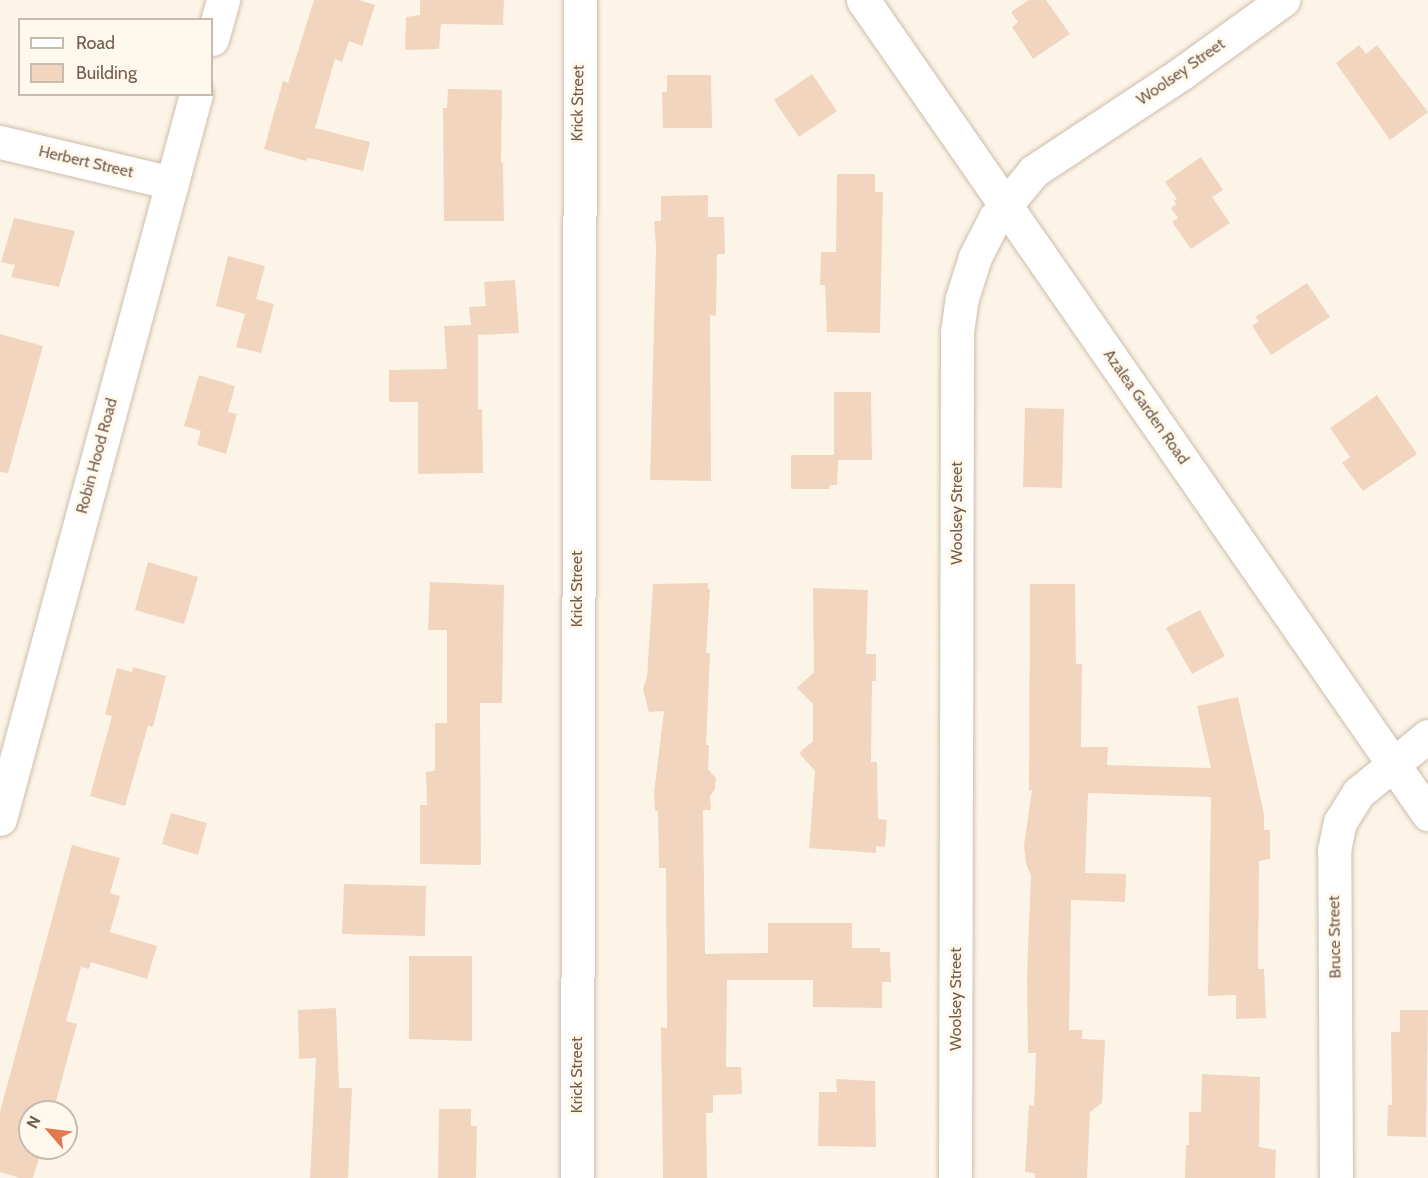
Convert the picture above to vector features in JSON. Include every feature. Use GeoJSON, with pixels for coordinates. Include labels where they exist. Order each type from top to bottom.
{"type":"FeatureCollection","features":[{"type":"Feature","properties":{"kind":"street"},"geometry":{"type":"LineString","coordinates":[[213,35],[223,0]]}},
{"type":"Feature","properties":{"kind":"street","name":"Krick Street"},"geometry":{"type":"LineString","coordinates":[[577,1178],[580,0]]}},
{"type":"Feature","properties":{"kind":"street","name":"Azalea Garden Road"},"geometry":{"type":"LineString","coordinates":[[863,0],[1428,814]]}},
{"type":"Feature","properties":{"kind":"street","name":"Woolsey Street"},"geometry":{"type":"LineString","coordinates":[[955,1178],[957,332],[962,298],[975,257],[1005,204],[1034,171],[1182,73],[1283,0]]}},
{"type":"Feature","properties":{"kind":"street","name":"Robin Hood Road"},"geometry":{"type":"LineString","coordinates":[[0,819],[195,96]]}},
{"type":"Feature","properties":{"kind":"street","name":"Herbert Street"},"geometry":{"type":"LineString","coordinates":[[0,142],[172,183]]}},
{"type":"Feature","properties":{"kind":"street","name":"Bruce Street"},"geometry":{"type":"LineString","coordinates":[[1336,1178],[1334,850],[1340,822],[1358,793],[1428,736]]}},
{"type":"Feature","properties":{"kind":"building"},"geometry":{"type":"Polygon","coordinates":[[[314,0],[359,0],[375,5],[362,46],[349,41],[342,62],[335,59],[315,128],[370,142],[363,171],[313,159],[307,158],[306,161],[264,149],[283,81],[288,83],[314,0]]]}},
{"type":"Feature","properties":{"kind":"building"},"geometry":{"type":"Polygon","coordinates":[[[420,0],[504,0],[503,25],[441,24],[439,49],[405,50],[406,17],[420,15],[420,0]]]}},
{"type":"Feature","properties":{"kind":"building"},"geometry":{"type":"Polygon","coordinates":[[[1029,0],[1046,0],[1070,34],[1033,59],[1012,27],[1018,22],[1011,12],[1029,0]]]}},
{"type":"Feature","properties":{"kind":"building"},"geometry":{"type":"Polygon","coordinates":[[[1359,45],[1366,54],[1377,45],[1428,112],[1390,140],[1336,63],[1359,45]]]}},
{"type":"Feature","properties":{"kind":"building"},"geometry":{"type":"Polygon","coordinates":[[[812,74],[837,111],[799,137],[774,100],[812,74]]]}},
{"type":"Feature","properties":{"kind":"building"},"geometry":{"type":"Polygon","coordinates":[[[667,75],[711,75],[712,128],[663,128],[662,92],[667,92],[667,75]]]}},
{"type":"Feature","properties":{"kind":"building"},"geometry":{"type":"Polygon","coordinates":[[[448,89],[502,90],[501,163],[503,163],[504,221],[444,221],[443,108],[447,108],[448,89]]]}},
{"type":"Feature","properties":{"kind":"building"},"geometry":{"type":"Polygon","coordinates":[[[1201,157],[1223,190],[1212,197],[1230,223],[1191,249],[1172,222],[1178,218],[1171,208],[1176,204],[1174,201],[1177,199],[1165,182],[1201,157]]]}},
{"type":"Feature","properties":{"kind":"building"},"geometry":{"type":"Polygon","coordinates":[[[837,174],[875,174],[875,192],[883,192],[880,333],[827,332],[825,285],[820,285],[821,252],[836,252],[837,174]]]}},
{"type":"Feature","properties":{"kind":"building"},"geometry":{"type":"Polygon","coordinates":[[[708,195],[708,217],[724,217],[725,254],[717,254],[716,316],[710,315],[711,481],[650,480],[656,247],[654,221],[661,221],[661,196],[708,195]]]}},
{"type":"Feature","properties":{"kind":"building"},"geometry":{"type":"Polygon","coordinates":[[[14,218],[75,231],[59,287],[11,277],[15,265],[1,262],[14,218]]]}},
{"type":"Feature","properties":{"kind":"building"},"geometry":{"type":"Polygon","coordinates":[[[228,256],[265,266],[256,299],[274,304],[261,353],[236,347],[245,314],[216,306],[228,256]]]}},
{"type":"Feature","properties":{"kind":"building"},"geometry":{"type":"Polygon","coordinates":[[[515,280],[519,333],[478,335],[478,409],[482,409],[483,473],[418,474],[418,402],[389,402],[389,370],[447,369],[444,326],[471,325],[469,307],[486,306],[484,282],[515,280]]]}},
{"type":"Feature","properties":{"kind":"building"},"geometry":{"type":"Polygon","coordinates":[[[1307,283],[1330,317],[1271,355],[1252,326],[1259,321],[1255,317],[1307,283]]]}},
{"type":"Feature","properties":{"kind":"building"},"geometry":{"type":"Polygon","coordinates":[[[0,334],[43,346],[8,473],[0,472],[0,334]]]}},
{"type":"Feature","properties":{"kind":"building"},"geometry":{"type":"Polygon","coordinates":[[[199,375],[235,386],[228,412],[237,414],[226,454],[197,445],[201,431],[184,426],[199,375]]]}},
{"type":"Feature","properties":{"kind":"building"},"geometry":{"type":"Polygon","coordinates":[[[834,392],[871,392],[872,460],[838,460],[837,485],[830,485],[829,489],[791,489],[791,455],[834,455],[834,392]]]}},
{"type":"Feature","properties":{"kind":"building"},"geometry":{"type":"Polygon","coordinates":[[[1377,395],[1417,454],[1363,491],[1342,463],[1350,457],[1330,428],[1377,395]]]}},
{"type":"Feature","properties":{"kind":"building"},"geometry":{"type":"Polygon","coordinates":[[[1025,408],[1064,409],[1062,488],[1023,487],[1025,408]]]}},
{"type":"Feature","properties":{"kind":"building"},"geometry":{"type":"Polygon","coordinates":[[[148,562],[198,577],[184,624],[135,610],[148,562]]]}},
{"type":"Feature","properties":{"kind":"building"},"geometry":{"type":"Polygon","coordinates":[[[430,582],[504,585],[502,703],[480,703],[481,865],[420,864],[420,805],[427,805],[426,772],[435,771],[435,723],[447,723],[447,630],[428,630],[430,582]]]}},
{"type":"Feature","properties":{"kind":"building"},"geometry":{"type":"Polygon","coordinates":[[[708,583],[708,589],[710,589],[706,653],[710,653],[706,745],[709,745],[708,769],[716,778],[715,789],[710,796],[711,810],[703,810],[705,954],[768,953],[768,923],[852,923],[852,948],[880,948],[880,952],[890,952],[891,982],[882,982],[882,1008],[813,1007],[813,980],[727,980],[726,1067],[741,1067],[742,1094],[713,1095],[713,1113],[706,1113],[707,1178],[663,1178],[661,1027],[667,1028],[666,868],[659,868],[658,811],[655,811],[654,793],[664,711],[649,712],[643,689],[647,677],[653,584],[708,583]]]}},
{"type":"Feature","properties":{"kind":"building"},"geometry":{"type":"Polygon","coordinates":[[[1030,584],[1075,584],[1076,664],[1082,664],[1081,747],[1108,747],[1107,765],[1211,768],[1197,706],[1238,697],[1264,814],[1264,830],[1270,830],[1270,859],[1259,861],[1258,969],[1264,969],[1266,1018],[1236,1019],[1236,995],[1208,996],[1211,797],[1088,793],[1085,873],[1126,874],[1125,902],[1071,900],[1069,1030],[1082,1030],[1082,1039],[1105,1040],[1102,1103],[1090,1112],[1087,1178],[1035,1178],[1035,1173],[1025,1172],[1029,1105],[1034,1106],[1036,1053],[1028,1053],[1027,974],[1031,875],[1026,864],[1024,845],[1032,790],[1029,790],[1030,584]]]}},
{"type":"Feature","properties":{"kind":"building"},"geometry":{"type":"Polygon","coordinates":[[[813,588],[868,590],[866,654],[876,654],[876,681],[872,681],[871,762],[877,762],[878,819],[887,820],[885,847],[876,846],[876,853],[809,848],[815,771],[799,753],[813,741],[813,704],[797,688],[814,672],[813,588]]]}},
{"type":"Feature","properties":{"kind":"building"},"geometry":{"type":"Polygon","coordinates":[[[1200,610],[1225,656],[1192,674],[1166,628],[1200,610]]]}},
{"type":"Feature","properties":{"kind":"building"},"geometry":{"type":"Polygon","coordinates":[[[133,667],[166,676],[153,727],[148,726],[125,806],[90,796],[112,716],[105,714],[117,668],[132,672],[133,667]]]}},
{"type":"Feature","properties":{"kind":"building"},"geometry":{"type":"Polygon","coordinates":[[[171,813],[207,823],[198,855],[162,844],[171,813]]]}},
{"type":"Feature","properties":{"kind":"building"},"geometry":{"type":"Polygon","coordinates":[[[72,845],[120,858],[110,893],[120,896],[110,932],[157,946],[147,979],[91,962],[89,969],[81,967],[66,1021],[77,1024],[56,1100],[18,1100],[18,1160],[38,1160],[33,1178],[20,1178],[0,1172],[0,1112],[72,845]]]}},
{"type":"Feature","properties":{"kind":"building"},"geometry":{"type":"Polygon","coordinates":[[[344,884],[426,886],[425,936],[342,934],[344,884]]]}},
{"type":"Feature","properties":{"kind":"building"},"geometry":{"type":"Polygon","coordinates":[[[409,956],[472,956],[472,1041],[409,1039],[409,956]]]}},
{"type":"Feature","properties":{"kind":"building"},"geometry":{"type":"Polygon","coordinates":[[[336,1008],[339,1088],[352,1088],[348,1178],[310,1178],[316,1058],[299,1059],[298,1010],[336,1008]]]}},
{"type":"Feature","properties":{"kind":"building"},"geometry":{"type":"Polygon","coordinates":[[[1400,1010],[1428,1010],[1426,1137],[1387,1136],[1388,1105],[1392,1105],[1391,1032],[1400,1032],[1400,1010]]]}},
{"type":"Feature","properties":{"kind":"building"},"geometry":{"type":"Polygon","coordinates":[[[1202,1074],[1260,1077],[1259,1147],[1276,1150],[1275,1178],[1185,1178],[1186,1145],[1189,1145],[1189,1112],[1201,1112],[1202,1074]]]}},
{"type":"Feature","properties":{"kind":"building"},"geometry":{"type":"Polygon","coordinates":[[[836,1079],[875,1081],[876,1147],[818,1146],[819,1092],[837,1092],[836,1079]]]}},
{"type":"Feature","properties":{"kind":"building"},"geometry":{"type":"Polygon","coordinates":[[[439,1109],[471,1109],[471,1126],[477,1126],[476,1178],[438,1178],[439,1109]]]}}]}
